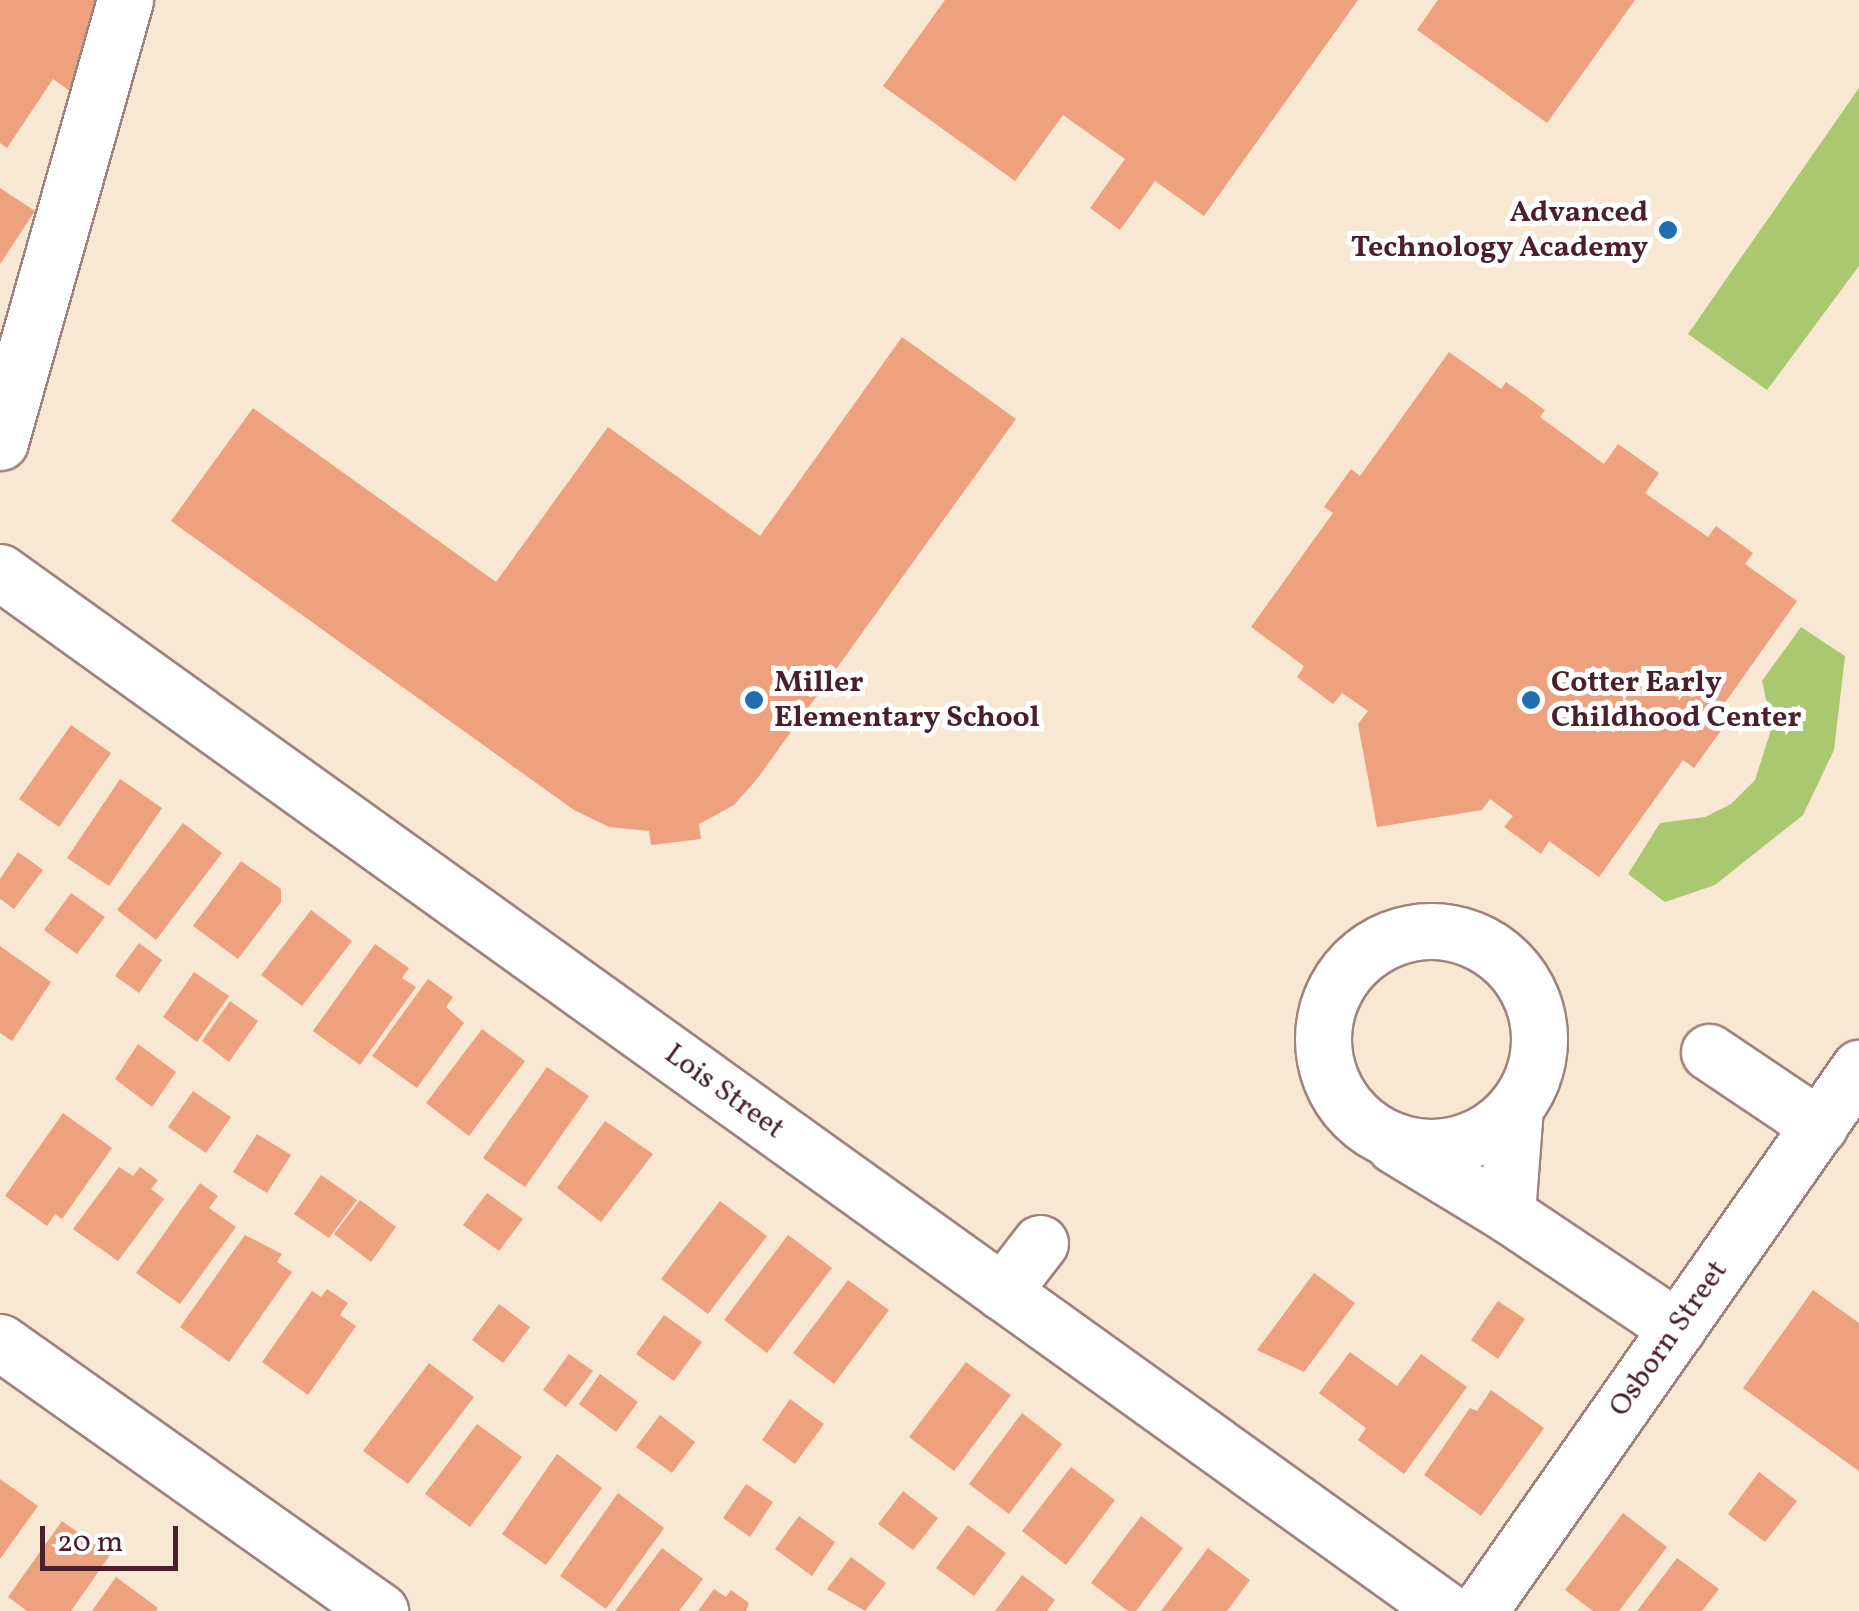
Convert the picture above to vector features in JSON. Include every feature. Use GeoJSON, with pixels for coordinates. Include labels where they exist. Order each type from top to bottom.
{"type":"FeatureCollection","features":[{"type":"Feature","properties":{"kind":"street"},"geometry":{"type":"LineString","coordinates":[[0,442],[125,0]]}},
{"type":"Feature","properties":{"kind":"street","name":"Lois Street"},"geometry":{"type":"LineString","coordinates":[[0,572],[1447,1611]]}},
{"type":"Feature","properties":{"kind":"street"},"geometry":{"type":"LineString","coordinates":[[1507,1214],[1515,1106],[1539,1056],[1538,1020],[1526,986],[1504,957],[1474,938],[1438,930],[1402,934],[1370,949],[1344,974],[1327,1006],[1322,1041],[1328,1076],[1346,1108],[1373,1131],[1507,1214],[1676,1328]]}},
{"type":"Feature","properties":{"kind":"street"},"geometry":{"type":"LineString","coordinates":[[1709,1052],[1818,1126]]}},
{"type":"Feature","properties":{"kind":"street","name":"Osborn Street"},"geometry":{"type":"LineString","coordinates":[[1479,1611],[1859,1068]]}},
{"type":"Feature","properties":{"kind":"street"},"geometry":{"type":"LineString","coordinates":[[1373,1131],[1406,1146],[1442,1148],[1476,1138],[1515,1106]]}},
{"type":"Feature","properties":{"kind":"street"},"geometry":{"type":"LineString","coordinates":[[1002,1292],[1040,1243]]}},
{"type":"Feature","properties":{"kind":"street"},"geometry":{"type":"LineString","coordinates":[[0,1342],[380,1611]]}},
{"type":"Feature","properties":{"kind":"green space"},"geometry":{"type":"Polygon","coordinates":[[[1859,88],[1859,266],[1767,390],[1688,334],[1859,88]]]}},
{"type":"Feature","properties":{"kind":"green space"},"geometry":{"type":"Polygon","coordinates":[[[1801,627],[1845,656],[1834,750],[1803,815],[1715,885],[1665,902],[1628,874],[1660,823],[1705,817],[1731,804],[1755,780],[1772,727],[1762,681],[1801,627]]]}},
{"type":"Feature","properties":{"kind":"building"},"geometry":{"type":"Polygon","coordinates":[[[0,0],[101,0],[71,92],[53,79],[7,148],[0,143],[0,0]]]}},
{"type":"Feature","properties":{"kind":"building"},"geometry":{"type":"Polygon","coordinates":[[[945,0],[1358,0],[1204,216],[1155,181],[1120,230],[1090,208],[1125,159],[1063,115],[1015,181],[883,86],[945,0]]]}},
{"type":"Feature","properties":{"kind":"building","name":"Advanced Technology Academy"},"geometry":{"type":"Polygon","coordinates":[[[1438,0],[1635,0],[1547,123],[1417,30],[1438,0]]]}},
{"type":"Feature","properties":{"kind":"building"},"geometry":{"type":"Polygon","coordinates":[[[0,188],[35,211],[0,264],[0,188]]]}},
{"type":"Feature","properties":{"kind":"building","name":"Miller Elementary School"},"geometry":{"type":"Polygon","coordinates":[[[902,337],[1016,419],[757,779],[734,805],[699,824],[701,839],[651,845],[649,831],[609,827],[574,810],[171,521],[253,408],[496,582],[608,427],[760,536],[902,337]]]}},
{"type":"Feature","properties":{"kind":"building","name":"Cotter Early Childhood Center"},"geometry":{"type":"Polygon","coordinates":[[[1449,352],[1501,389],[1506,382],[1545,410],[1540,417],[1604,464],[1618,444],[1659,473],[1645,493],[1708,537],[1716,526],[1753,553],[1745,564],[1797,601],[1712,721],[1722,729],[1694,768],[1683,760],[1599,877],[1549,841],[1541,854],[1504,827],[1513,816],[1490,799],[1482,810],[1377,827],[1358,724],[1368,711],[1342,693],[1333,704],[1297,677],[1304,666],[1251,627],[1333,513],[1324,507],[1351,469],[1360,476],[1449,352]]]}},
{"type":"Feature","properties":{"kind":"building"},"geometry":{"type":"Polygon","coordinates":[[[71,725],[111,753],[59,827],[19,799],[71,725]]]}},
{"type":"Feature","properties":{"kind":"building"},"geometry":{"type":"Polygon","coordinates":[[[120,779],[162,808],[109,886],[67,858],[120,779]]]}},
{"type":"Feature","properties":{"kind":"building"},"geometry":{"type":"Polygon","coordinates":[[[183,823],[222,853],[156,940],[117,910],[183,823]]]}},
{"type":"Feature","properties":{"kind":"building"},"geometry":{"type":"Polygon","coordinates":[[[18,852],[43,870],[14,909],[0,899],[0,879],[18,852]]]}},
{"type":"Feature","properties":{"kind":"building"},"geometry":{"type":"Polygon","coordinates":[[[241,861],[281,889],[281,902],[238,959],[193,926],[241,861]]]}},
{"type":"Feature","properties":{"kind":"building"},"geometry":{"type":"Polygon","coordinates":[[[71,893],[105,917],[77,954],[44,930],[71,893]]]}},
{"type":"Feature","properties":{"kind":"building"},"geometry":{"type":"Polygon","coordinates":[[[311,910],[352,941],[302,1006],[261,975],[311,910]]]}},
{"type":"Feature","properties":{"kind":"building"},"geometry":{"type":"Polygon","coordinates":[[[139,943],[162,960],[139,993],[115,976],[139,943]]]}},
{"type":"Feature","properties":{"kind":"building"},"geometry":{"type":"Polygon","coordinates":[[[375,944],[409,968],[402,978],[416,987],[360,1065],[313,1031],[375,944]]]}},
{"type":"Feature","properties":{"kind":"building"},"geometry":{"type":"Polygon","coordinates":[[[0,946],[51,982],[12,1041],[0,1033],[0,946]]]}},
{"type":"Feature","properties":{"kind":"building"},"geometry":{"type":"Polygon","coordinates":[[[194,972],[229,996],[197,1042],[163,1017],[194,972]]]}},
{"type":"Feature","properties":{"kind":"building"},"geometry":{"type":"Polygon","coordinates":[[[428,979],[453,997],[446,1007],[464,1023],[417,1088],[372,1056],[428,979]]]}},
{"type":"Feature","properties":{"kind":"building"},"geometry":{"type":"Polygon","coordinates":[[[230,1001],[258,1021],[229,1062],[202,1041],[230,1001]]]}},
{"type":"Feature","properties":{"kind":"building"},"geometry":{"type":"Polygon","coordinates":[[[482,1029],[525,1061],[469,1136],[426,1103],[482,1029]]]}},
{"type":"Feature","properties":{"kind":"building"},"geometry":{"type":"Polygon","coordinates":[[[138,1044],[176,1072],[152,1107],[115,1079],[138,1044]]]}},
{"type":"Feature","properties":{"kind":"building"},"geometry":{"type":"Polygon","coordinates":[[[547,1067],[589,1096],[525,1187],[483,1158],[547,1067]]]}},
{"type":"Feature","properties":{"kind":"building"},"geometry":{"type":"Polygon","coordinates":[[[193,1091],[231,1117],[206,1153],[168,1127],[193,1091]]]}},
{"type":"Feature","properties":{"kind":"building"},"geometry":{"type":"Polygon","coordinates":[[[63,1113],[112,1148],[62,1219],[55,1214],[47,1226],[5,1196],[63,1113]]]}},
{"type":"Feature","properties":{"kind":"building"},"geometry":{"type":"Polygon","coordinates":[[[605,1121],[653,1154],[601,1222],[557,1188],[605,1121]]]}},
{"type":"Feature","properties":{"kind":"building"},"geometry":{"type":"Polygon","coordinates":[[[257,1134],[291,1155],[267,1193],[233,1172],[257,1134]]]}},
{"type":"Feature","properties":{"kind":"building"},"geometry":{"type":"Polygon","coordinates":[[[119,1167],[133,1176],[140,1167],[158,1180],[151,1189],[164,1199],[118,1261],[73,1229],[119,1167]]]}},
{"type":"Feature","properties":{"kind":"building"},"geometry":{"type":"Polygon","coordinates":[[[321,1175],[357,1200],[329,1238],[294,1214],[321,1175]]]}},
{"type":"Feature","properties":{"kind":"building"},"geometry":{"type":"Polygon","coordinates":[[[200,1183],[218,1196],[209,1208],[236,1227],[180,1304],[136,1273],[200,1183]]]}},
{"type":"Feature","properties":{"kind":"building"},"geometry":{"type":"Polygon","coordinates":[[[487,1193],[523,1219],[499,1251],[463,1225],[487,1193]]]}},
{"type":"Feature","properties":{"kind":"building"},"geometry":{"type":"Polygon","coordinates":[[[360,1200],[396,1227],[371,1262],[334,1234],[360,1200]]]}},
{"type":"Feature","properties":{"kind":"building"},"geometry":{"type":"Polygon","coordinates":[[[720,1201],[767,1236],[708,1314],[661,1279],[720,1201]]]}},
{"type":"Feature","properties":{"kind":"building"},"geometry":{"type":"Polygon","coordinates":[[[245,1235],[282,1254],[277,1262],[292,1272],[229,1362],[180,1327],[245,1235]]]}},
{"type":"Feature","properties":{"kind":"building"},"geometry":{"type":"Polygon","coordinates":[[[788,1235],[832,1268],[767,1353],[724,1320],[788,1235]]]}},
{"type":"Feature","properties":{"kind":"building"},"geometry":{"type":"Polygon","coordinates":[[[1314,1273],[1355,1303],[1304,1372],[1257,1350],[1314,1273]]]}},
{"type":"Feature","properties":{"kind":"building"},"geometry":{"type":"Polygon","coordinates":[[[848,1280],[889,1310],[834,1384],[793,1353],[848,1280]]]}},
{"type":"Feature","properties":{"kind":"building"},"geometry":{"type":"Polygon","coordinates":[[[327,1289],[348,1303],[340,1315],[356,1326],[308,1395],[262,1362],[312,1291],[321,1297],[327,1289]]]}},
{"type":"Feature","properties":{"kind":"building"},"geometry":{"type":"Polygon","coordinates":[[[1813,1290],[1859,1323],[1859,1471],[1743,1388],[1813,1290]]]}},
{"type":"Feature","properties":{"kind":"building"},"geometry":{"type":"Polygon","coordinates":[[[1498,1301],[1525,1319],[1498,1359],[1471,1340],[1498,1301]]]}},
{"type":"Feature","properties":{"kind":"building"},"geometry":{"type":"Polygon","coordinates":[[[499,1304],[530,1327],[503,1363],[472,1340],[499,1304]]]}},
{"type":"Feature","properties":{"kind":"building"},"geometry":{"type":"Polygon","coordinates":[[[664,1315],[702,1342],[674,1381],[636,1354],[664,1315]]]}},
{"type":"Feature","properties":{"kind":"building"},"geometry":{"type":"Polygon","coordinates":[[[1350,1352],[1397,1386],[1421,1354],[1467,1387],[1404,1474],[1358,1440],[1366,1428],[1319,1393],[1350,1352]]]}},
{"type":"Feature","properties":{"kind":"building"},"geometry":{"type":"Polygon","coordinates":[[[569,1354],[593,1371],[566,1407],[543,1390],[569,1354]]]}},
{"type":"Feature","properties":{"kind":"building"},"geometry":{"type":"Polygon","coordinates":[[[966,1362],[1011,1395],[954,1471],[909,1437],[966,1362]]]}},
{"type":"Feature","properties":{"kind":"building"},"geometry":{"type":"Polygon","coordinates":[[[429,1363],[474,1397],[408,1484],[363,1451],[429,1363]]]}},
{"type":"Feature","properties":{"kind":"building"},"geometry":{"type":"Polygon","coordinates":[[[600,1374],[638,1402],[616,1432],[579,1404],[600,1374]]]}},
{"type":"Feature","properties":{"kind":"building"},"geometry":{"type":"Polygon","coordinates":[[[1491,1390],[1544,1428],[1481,1516],[1424,1475],[1470,1408],[1477,1411],[1491,1390]]]}},
{"type":"Feature","properties":{"kind":"building"},"geometry":{"type":"Polygon","coordinates":[[[790,1399],[824,1424],[795,1464],[762,1440],[790,1399]]]}},
{"type":"Feature","properties":{"kind":"building"},"geometry":{"type":"Polygon","coordinates":[[[1022,1413],[1062,1444],[1009,1514],[969,1484],[1022,1413]]]}},
{"type":"Feature","properties":{"kind":"building"},"geometry":{"type":"Polygon","coordinates":[[[660,1415],[695,1442],[672,1473],[636,1447],[660,1415]]]}},
{"type":"Feature","properties":{"kind":"building"},"geometry":{"type":"Polygon","coordinates":[[[477,1424],[522,1457],[470,1527],[425,1494],[477,1424]]]}},
{"type":"Feature","properties":{"kind":"building"},"geometry":{"type":"Polygon","coordinates":[[[557,1454],[602,1488],[546,1565],[502,1534],[557,1454]]]}},
{"type":"Feature","properties":{"kind":"building"},"geometry":{"type":"Polygon","coordinates":[[[1071,1467],[1115,1500],[1066,1565],[1022,1531],[1071,1467]]]}},
{"type":"Feature","properties":{"kind":"building"},"geometry":{"type":"Polygon","coordinates":[[[1759,1472],[1797,1501],[1765,1542],[1728,1514],[1759,1472]]]}},
{"type":"Feature","properties":{"kind":"building"},"geometry":{"type":"Polygon","coordinates":[[[0,1479],[38,1506],[0,1559],[0,1479]]]}},
{"type":"Feature","properties":{"kind":"building"},"geometry":{"type":"Polygon","coordinates":[[[746,1484],[773,1502],[750,1537],[723,1518],[746,1484]]]}},
{"type":"Feature","properties":{"kind":"building"},"geometry":{"type":"Polygon","coordinates":[[[903,1491],[938,1518],[913,1550],[878,1524],[903,1491]]]}},
{"type":"Feature","properties":{"kind":"building"},"geometry":{"type":"Polygon","coordinates":[[[618,1493],[664,1528],[606,1609],[560,1576],[618,1493]]]}},
{"type":"Feature","properties":{"kind":"building"},"geometry":{"type":"Polygon","coordinates":[[[1623,1513],[1667,1547],[1619,1611],[1593,1611],[1565,1590],[1623,1513]]]}},
{"type":"Feature","properties":{"kind":"building"},"geometry":{"type":"Polygon","coordinates":[[[799,1516],[835,1542],[812,1576],[775,1549],[799,1516]]]}},
{"type":"Feature","properties":{"kind":"building"},"geometry":{"type":"Polygon","coordinates":[[[1141,1516],[1183,1548],[1136,1611],[1128,1611],[1091,1583],[1141,1516]]]}},
{"type":"Feature","properties":{"kind":"building"},"geometry":{"type":"Polygon","coordinates":[[[62,1521],[110,1555],[71,1611],[27,1611],[8,1597],[62,1521]]]}},
{"type":"Feature","properties":{"kind":"building"},"geometry":{"type":"Polygon","coordinates":[[[968,1525],[1006,1553],[974,1596],[936,1568],[968,1525]]]}},
{"type":"Feature","properties":{"kind":"building"},"geometry":{"type":"Polygon","coordinates":[[[662,1548],[703,1579],[679,1611],[615,1611],[662,1548]]]}},
{"type":"Feature","properties":{"kind":"building"},"geometry":{"type":"Polygon","coordinates":[[[1208,1548],[1250,1580],[1227,1611],[1161,1611],[1208,1548]]]}},
{"type":"Feature","properties":{"kind":"building"},"geometry":{"type":"Polygon","coordinates":[[[851,1557],[886,1583],[865,1611],[827,1589],[851,1557]]]}},
{"type":"Feature","properties":{"kind":"building"},"geometry":{"type":"Polygon","coordinates":[[[1677,1558],[1719,1589],[1702,1611],[1637,1611],[1677,1558]]]}},
{"type":"Feature","properties":{"kind":"building"},"geometry":{"type":"Polygon","coordinates":[[[1022,1575],[1055,1600],[1047,1611],[995,1611],[1022,1575]]]}},
{"type":"Feature","properties":{"kind":"building"},"geometry":{"type":"Polygon","coordinates":[[[116,1577],[158,1608],[156,1611],[92,1611],[116,1577]]]}},
{"type":"Feature","properties":{"kind":"building"},"geometry":{"type":"Polygon","coordinates":[[[714,1589],[726,1597],[731,1590],[749,1603],[746,1611],[698,1611],[714,1589]]]}},
{"type":"Feature","properties":{"kind":"place","name":"Advanced Technology Academy"},"geometry":{"type":"Point","coordinates":[1668,230]}},
{"type":"Feature","properties":{"kind":"place","name":"Miller Elementary School"},"geometry":{"type":"Point","coordinates":[754,700]}},
{"type":"Feature","properties":{"kind":"place","name":"Cotter Early Childhood Center"},"geometry":{"type":"Point","coordinates":[1531,700]}}]}
